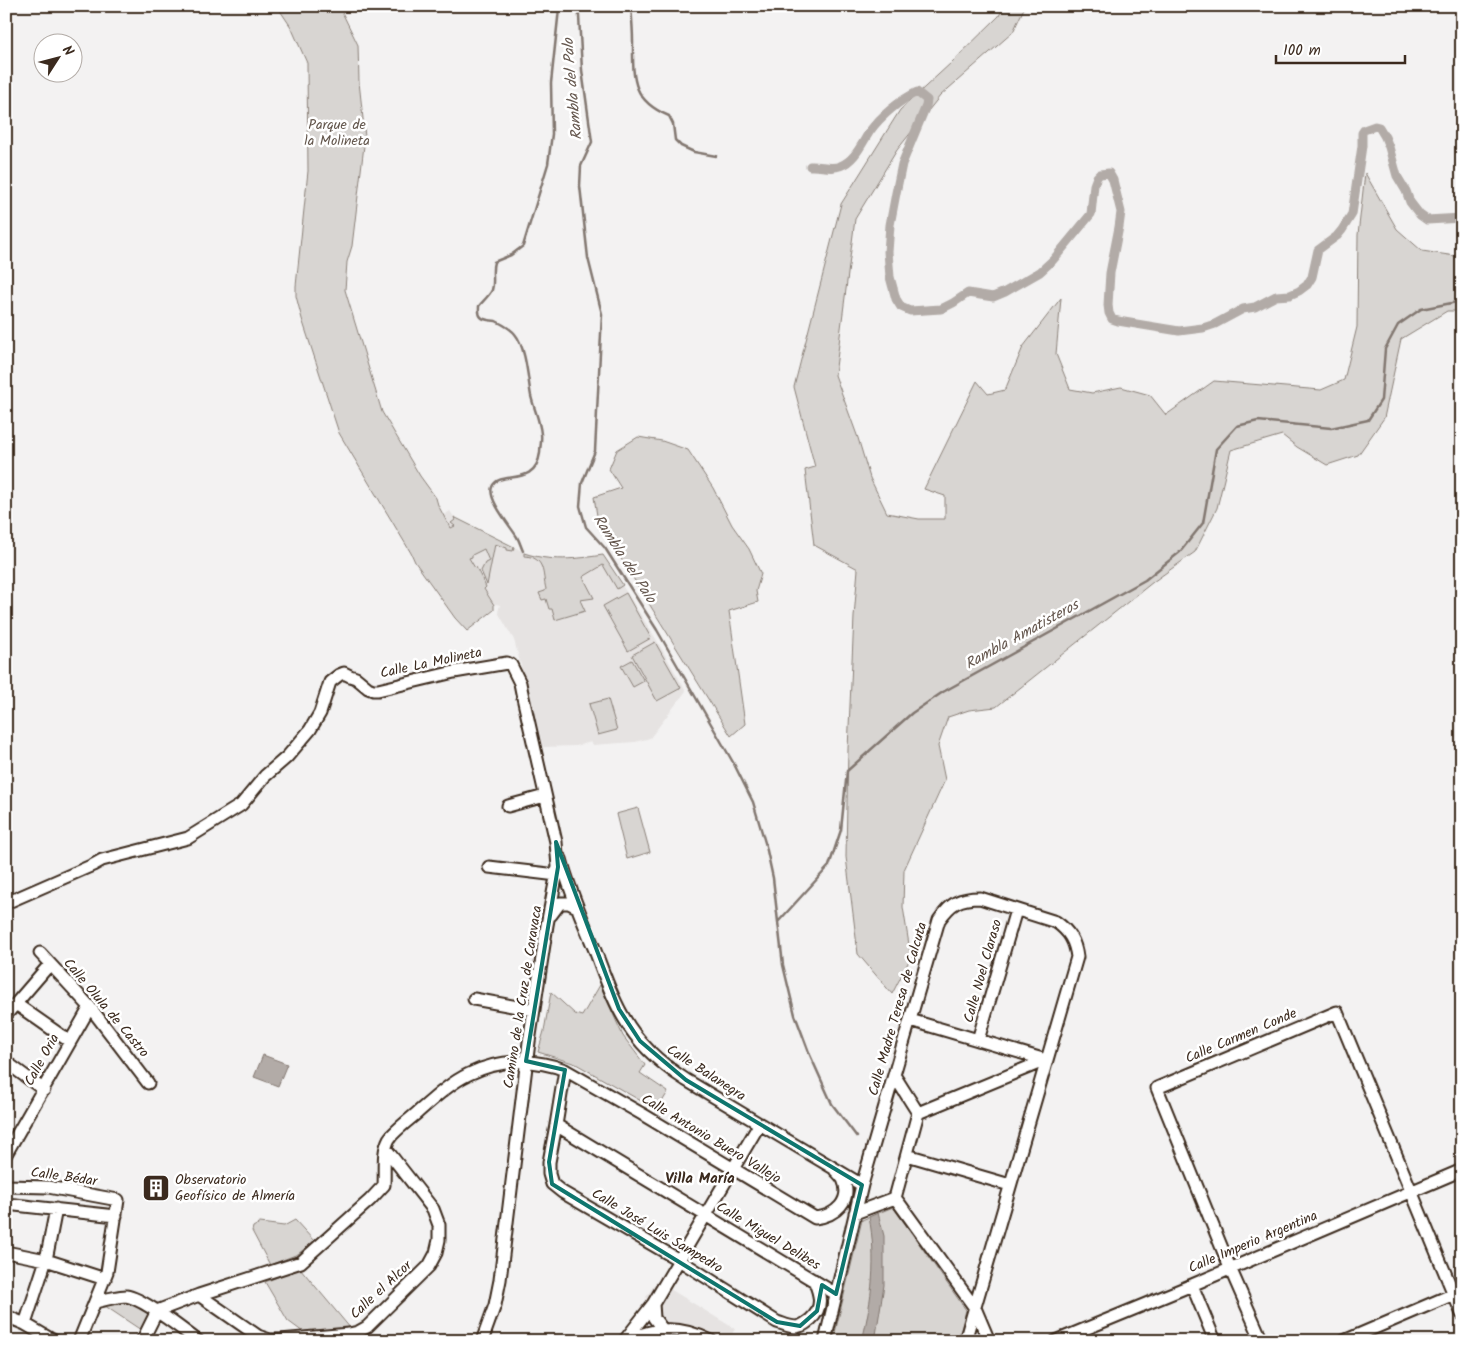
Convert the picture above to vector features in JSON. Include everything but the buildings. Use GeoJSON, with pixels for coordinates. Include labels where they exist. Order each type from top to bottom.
{"type":"FeatureCollection","features":[{"type":"Feature","properties":{"kind":"street","name":"Camino de la Cruz de Caravaca"},"geometry":{"type":"LineString","coordinates":[[482,1341],[495,1305],[500,1280],[526,1061],[558,868],[556,842],[520,683],[511,665],[507,663]]}},
{"type":"Feature","properties":{"kind":"street","name":"Calle La Molineta"},"geometry":{"type":"LineString","coordinates":[[6,903],[93,866],[102,860],[188,838],[241,805],[265,776],[287,757],[310,730],[320,713],[330,682],[339,674],[344,673],[356,678],[368,688],[378,690],[462,670],[507,663]]}},
{"type":"Feature","properties":{"kind":"street"},"geometry":{"type":"LineString","coordinates":[[508,806],[545,796]]}},
{"type":"Feature","properties":{"kind":"street","name":"Calle Balanegra"},"geometry":{"type":"LineString","coordinates":[[556,842],[577,907],[619,1009],[640,1041],[666,1067],[862,1185]]}},
{"type":"Feature","properties":{"kind":"street"},"geometry":{"type":"LineString","coordinates":[[489,867],[557,875]]}},
{"type":"Feature","properties":{"kind":"street","name":"Calle Madre Teresa de Calcuta"},"geometry":{"type":"LineString","coordinates":[[825,1341],[862,1185],[939,920],[948,908],[960,900],[980,898],[1056,922],[1065,928],[1076,946],[1077,957],[966,1341]]}},
{"type":"Feature","properties":{"kind":"street"},"geometry":{"type":"LineString","coordinates":[[548,925],[552,912],[560,903],[569,903],[577,907]]}},
{"type":"Feature","properties":{"kind":"street","name":"Calle Noel Claraso"},"geometry":{"type":"LineString","coordinates":[[978,1040],[1016,910]]}},
{"type":"Feature","properties":{"kind":"street","name":"Calle Olula de Castro"},"geometry":{"type":"LineString","coordinates":[[40,953],[90,1007],[148,1083]]}},
{"type":"Feature","properties":{"kind":"street"},"geometry":{"type":"LineString","coordinates":[[6,1016],[50,964]]}},
{"type":"Feature","properties":{"kind":"street"},"geometry":{"type":"LineString","coordinates":[[474,999],[534,1010]]}},
{"type":"Feature","properties":{"kind":"street"},"geometry":{"type":"LineString","coordinates":[[16,1004],[69,1041]]}},
{"type":"Feature","properties":{"kind":"street","name":"Calle Oria"},"geometry":{"type":"LineString","coordinates":[[6,1154],[90,1007]]}},
{"type":"Feature","properties":{"kind":"street","name":"Calle Carmen Conde"},"geometry":{"type":"LineString","coordinates":[[1230,1268],[1157,1088],[1166,1084],[1337,1012],[1410,1192]]}},
{"type":"Feature","properties":{"kind":"street"},"geometry":{"type":"LineString","coordinates":[[910,1020],[1046,1060]]}},
{"type":"Feature","properties":{"kind":"street"},"geometry":{"type":"LineString","coordinates":[[918,1113],[1046,1060]]}},
{"type":"Feature","properties":{"kind":"street","name":"Calle Antonio Buero Vallejo"},"geometry":{"type":"LineString","coordinates":[[386,1149],[390,1138],[430,1101],[455,1082],[485,1068],[509,1062],[526,1061],[553,1065],[565,1070],[642,1114],[814,1218],[831,1214],[842,1204],[845,1187],[843,1178],[835,1170]]}},
{"type":"Feature","properties":{"kind":"street"},"geometry":{"type":"LineString","coordinates":[[6,1062],[44,1090]]}},
{"type":"Feature","properties":{"kind":"street","name":"Calle José Luis Sampedro"},"geometry":{"type":"LineString","coordinates":[[565,1070],[548,1162],[548,1174],[552,1184],[562,1192],[678,1260],[777,1322],[790,1326],[800,1326],[814,1316],[820,1298],[814,1280]]}},
{"type":"Feature","properties":{"kind":"street"},"geometry":{"type":"LineString","coordinates":[[894,1075],[918,1113],[894,1198]]}},
{"type":"Feature","properties":{"kind":"street"},"geometry":{"type":"LineString","coordinates":[[625,1341],[652,1304],[760,1124]]}},
{"type":"Feature","properties":{"kind":"street","name":"Calle Miguel Delibes"},"geometry":{"type":"LineString","coordinates":[[556,1125],[836,1294]]}},
{"type":"Feature","properties":{"kind":"street"},"geometry":{"type":"LineString","coordinates":[[6,1129],[16,1136]]}},
{"type":"Feature","properties":{"kind":"street"},"geometry":{"type":"LineString","coordinates":[[142,1341],[157,1311],[199,1295],[301,1262],[384,1185],[384,1153],[386,1149]]}},
{"type":"Feature","properties":{"kind":"street","name":"Calle el Alcor"},"geometry":{"type":"LineString","coordinates":[[199,1295],[258,1336],[270,1340],[349,1334],[367,1327],[429,1266],[436,1253],[439,1240],[439,1225],[433,1209],[386,1149]]}},
{"type":"Feature","properties":{"kind":"street"},"geometry":{"type":"LineString","coordinates":[[906,1155],[1010,1185]]}},
{"type":"Feature","properties":{"kind":"street","name":"Calle Imperio Argentina"},"geometry":{"type":"LineString","coordinates":[[1056,1341],[1462,1170]]}},
{"type":"Feature","properties":{"kind":"street","name":"Calle Bédar"},"geometry":{"type":"LineString","coordinates":[[6,1186],[48,1187],[118,1200],[116,1216]]}},
{"type":"Feature","properties":{"kind":"street"},"geometry":{"type":"LineString","coordinates":[[1410,1192],[1462,1314]]}},
{"type":"Feature","properties":{"kind":"street"},"geometry":{"type":"LineString","coordinates":[[855,1213],[894,1198]]}},
{"type":"Feature","properties":{"kind":"street"},"geometry":{"type":"LineString","coordinates":[[894,1198],[975,1308],[989,1341]]}},
{"type":"Feature","properties":{"kind":"street"},"geometry":{"type":"LineString","coordinates":[[6,1204],[116,1216],[105,1279],[79,1341]]}},
{"type":"Feature","properties":{"kind":"street"},"geometry":{"type":"LineString","coordinates":[[25,1324],[46,1260],[56,1208]]}},
{"type":"Feature","properties":{"kind":"street"},"geometry":{"type":"LineString","coordinates":[[6,1252],[46,1260],[105,1279]]}},
{"type":"Feature","properties":{"kind":"street"},"geometry":{"type":"LineString","coordinates":[[1230,1268],[1262,1341]]}},
{"type":"Feature","properties":{"kind":"street"},"geometry":{"type":"LineString","coordinates":[[1192,1285],[1215,1341]]}},
{"type":"Feature","properties":{"kind":"street"},"geometry":{"type":"LineString","coordinates":[[1344,1341],[1454,1294]]}},
{"type":"Feature","properties":{"kind":"street"},"geometry":{"type":"LineString","coordinates":[[96,1302],[124,1296],[132,1297],[157,1311],[198,1341]]}},
{"type":"Feature","properties":{"kind":"street"},"geometry":{"type":"LineString","coordinates":[[652,1304],[654,1318],[663,1330]]}},
{"type":"Feature","properties":{"kind":"street"},"geometry":{"type":"LineString","coordinates":[[6,1316],[25,1324],[54,1341]]}},
{"type":"Feature","properties":{"kind":"street"},"geometry":{"type":"LineString","coordinates":[[646,1333],[654,1318]]}},
{"type":"Feature","properties":{"kind":"street"},"geometry":{"type":"LineString","coordinates":[[625,1341],[654,1330],[676,1330],[696,1333],[711,1341]]}},
{"type":"Feature","properties":{"kind":"highlighted area"},"geometry":{"type":"Polygon","coordinates":[[[556,842],[619,1009],[640,1041],[686,1080],[862,1185],[836,1294],[822,1285],[817,1311],[800,1326],[777,1322],[552,1184],[549,1162],[565,1070],[526,1061],[558,867],[556,842]]]}},
{"type":"Feature","properties":{"kind":"shaded area"},"geometry":{"type":"Polygon","coordinates":[[[450,511],[454,517],[526,553],[563,560],[603,555],[686,691],[650,738],[635,742],[593,745],[591,742],[576,746],[543,747],[514,640],[498,612],[500,605],[494,605],[443,516],[450,511]]]}},
{"type":"Feature","properties":{"kind":"shaded area"},"geometry":{"type":"Polygon","coordinates":[[[263,1055],[287,1064],[278,1086],[254,1077],[263,1055]]]}},
{"type":"Feature","properties":{"kind":"shaded area"},"geometry":{"type":"Polygon","coordinates":[[[878,1213],[884,1236],[884,1285],[875,1341],[862,1341],[868,1310],[873,1263],[869,1217],[878,1213]]]}},
{"type":"Feature","properties":{"kind":"shaded area"},"geometry":{"type":"Polygon","coordinates":[[[657,1281],[735,1329],[728,1341],[668,1341],[646,1297],[657,1281]]]}},
{"type":"Feature","properties":{"kind":"green space","name":"Parque de la Molineta"},"geometry":{"type":"Polygon","coordinates":[[[277,6],[339,6],[358,45],[359,82],[365,137],[352,246],[347,262],[345,290],[382,412],[420,476],[436,498],[451,528],[455,526],[451,523],[455,520],[454,517],[514,547],[513,551],[495,544],[487,585],[481,571],[485,563],[489,561],[484,549],[469,558],[486,587],[484,589],[494,605],[494,610],[467,631],[455,618],[415,562],[339,433],[302,319],[296,296],[296,286],[308,171],[307,63],[291,27],[277,6]]]}},
{"type":"Feature","properties":{"kind":"green space"},"geometry":{"type":"Polygon","coordinates":[[[1004,6],[1025,6],[1013,32],[940,96],[897,150],[855,219],[835,375],[858,438],[870,478],[887,513],[919,519],[945,519],[945,496],[924,489],[977,381],[988,394],[1005,390],[1023,347],[1061,298],[1056,354],[1070,389],[1092,393],[1121,387],[1150,395],[1166,415],[1214,381],[1321,390],[1344,380],[1357,327],[1358,235],[1365,173],[1397,229],[1422,251],[1462,257],[1462,311],[1447,311],[1401,339],[1384,418],[1358,455],[1327,465],[1297,447],[1282,435],[1231,450],[1217,508],[1195,552],[1153,582],[996,707],[969,710],[948,717],[938,746],[945,780],[904,870],[903,907],[911,957],[892,994],[858,954],[846,857],[848,749],[858,569],[814,545],[805,470],[815,467],[794,387],[841,204],[900,110],[999,16],[1004,6]]]}},
{"type":"Feature","properties":{"kind":"green space"},"geometry":{"type":"Polygon","coordinates":[[[638,437],[662,441],[688,450],[713,488],[732,525],[749,549],[761,574],[756,591],[758,602],[729,611],[745,724],[731,736],[622,560],[599,528],[594,497],[621,488],[609,469],[617,450],[638,437]]]}},
{"type":"Feature","properties":{"kind":"green space"},"geometry":{"type":"Polygon","coordinates":[[[524,553],[554,559],[603,555],[623,585],[617,589],[603,565],[583,577],[594,598],[580,600],[585,611],[555,620],[552,609],[549,609],[546,599],[542,600],[539,593],[546,589],[542,567],[536,559],[524,556],[524,553]]]}},
{"type":"Feature","properties":{"kind":"green space"},"geometry":{"type":"Polygon","coordinates":[[[626,593],[651,638],[628,651],[603,606],[626,593]]]}},
{"type":"Feature","properties":{"kind":"green space"},"geometry":{"type":"Polygon","coordinates":[[[655,642],[681,688],[657,701],[632,655],[655,642]]]}},
{"type":"Feature","properties":{"kind":"green space"},"geometry":{"type":"Polygon","coordinates":[[[632,660],[644,681],[633,687],[621,666],[632,660]]]}},
{"type":"Feature","properties":{"kind":"green space"},"geometry":{"type":"Polygon","coordinates":[[[608,699],[617,730],[598,735],[589,704],[608,699]]]}},
{"type":"Feature","properties":{"kind":"green space"},"geometry":{"type":"Polygon","coordinates":[[[638,808],[650,852],[627,859],[616,814],[638,808]]]}},
{"type":"Feature","properties":{"kind":"green space"},"geometry":{"type":"Polygon","coordinates":[[[600,985],[623,1036],[645,1065],[640,1073],[668,1092],[657,1110],[576,1064],[538,1052],[551,992],[575,1014],[582,1016],[600,985]]]}},
{"type":"Feature","properties":{"kind":"green space"},"geometry":{"type":"Polygon","coordinates":[[[893,1207],[966,1310],[958,1341],[833,1341],[862,1220],[893,1207]]]}},
{"type":"Feature","properties":{"kind":"green space"},"geometry":{"type":"Polygon","coordinates":[[[295,1220],[314,1241],[298,1254],[270,1265],[252,1231],[253,1227],[260,1223],[284,1226],[295,1220]]]}},
{"type":"Feature","properties":{"kind":"green space"},"geometry":{"type":"Polygon","coordinates":[[[300,1268],[351,1329],[303,1332],[288,1321],[265,1282],[300,1268]]]}},
{"type":"Feature","properties":{"kind":"green space"},"geometry":{"type":"Polygon","coordinates":[[[125,1300],[152,1309],[141,1330],[105,1306],[125,1300]]]}},
{"type":"Feature","properties":{"kind":"waterway"},"geometry":{"type":"LineString","coordinates":[[523,551],[517,537],[496,505],[491,492],[496,482],[524,475],[537,464],[540,453],[540,429],[519,340],[504,325],[481,317],[479,306],[492,290],[494,262],[511,255],[523,246],[548,164],[552,134],[551,83],[559,9],[562,6]]}},
{"type":"Feature","properties":{"kind":"waterway","name":"Rambla del Palo"},"geometry":{"type":"LineString","coordinates":[[577,6],[582,70],[592,142],[581,166],[580,186],[588,258],[602,314],[595,451],[582,483],[580,506],[586,527],[605,548],[657,630],[734,764],[753,802],[773,878],[778,922]]}},
{"type":"Feature","properties":{"kind":"waterway"},"geometry":{"type":"LineString","coordinates":[[631,6],[634,77],[641,95],[647,103],[669,116],[673,124],[675,140],[681,146],[694,152],[716,156]]}},
{"type":"Feature","properties":{"kind":"waterway"},"geometry":{"type":"LineString","coordinates":[[810,166],[833,168],[845,164],[858,151],[874,125],[885,114],[917,92],[927,100],[902,164],[890,225],[888,252],[890,277],[896,299],[901,307],[910,311],[941,309],[968,293],[993,297],[1040,272],[1053,260],[1091,214],[1094,185],[1097,177],[1100,174],[1109,173],[1113,180],[1121,212],[1110,273],[1108,305],[1112,319],[1179,331],[1203,328],[1215,324],[1243,309],[1255,307],[1276,296],[1290,295],[1307,285],[1312,277],[1318,250],[1337,236],[1352,214],[1362,146],[1362,133],[1364,130],[1375,126],[1379,127],[1385,137],[1397,176],[1410,202],[1420,215],[1427,220],[1462,218]]}},
{"type":"Feature","properties":{"kind":"waterway","name":"Rambla Amatisteros"},"geometry":{"type":"LineString","coordinates":[[857,1137],[832,1104],[810,1055],[795,1015],[783,965],[778,922],[829,866],[841,830],[847,771],[912,713],[943,692],[1145,580],[1180,552],[1203,523],[1216,449],[1237,426],[1258,421],[1331,428],[1368,420],[1381,400],[1385,349],[1398,325],[1421,309],[1462,301]]}},
{"type":"Feature","properties":{"kind":"place","name":"Observatorio Geofísico de Almería"},"geometry":{"type":"Point","coordinates":[156,1188]}},
{"type":"Feature","properties":{"kind":"district","name":"Villa María"},"geometry":{"type":"Point","coordinates":[700,1179]}}]}
